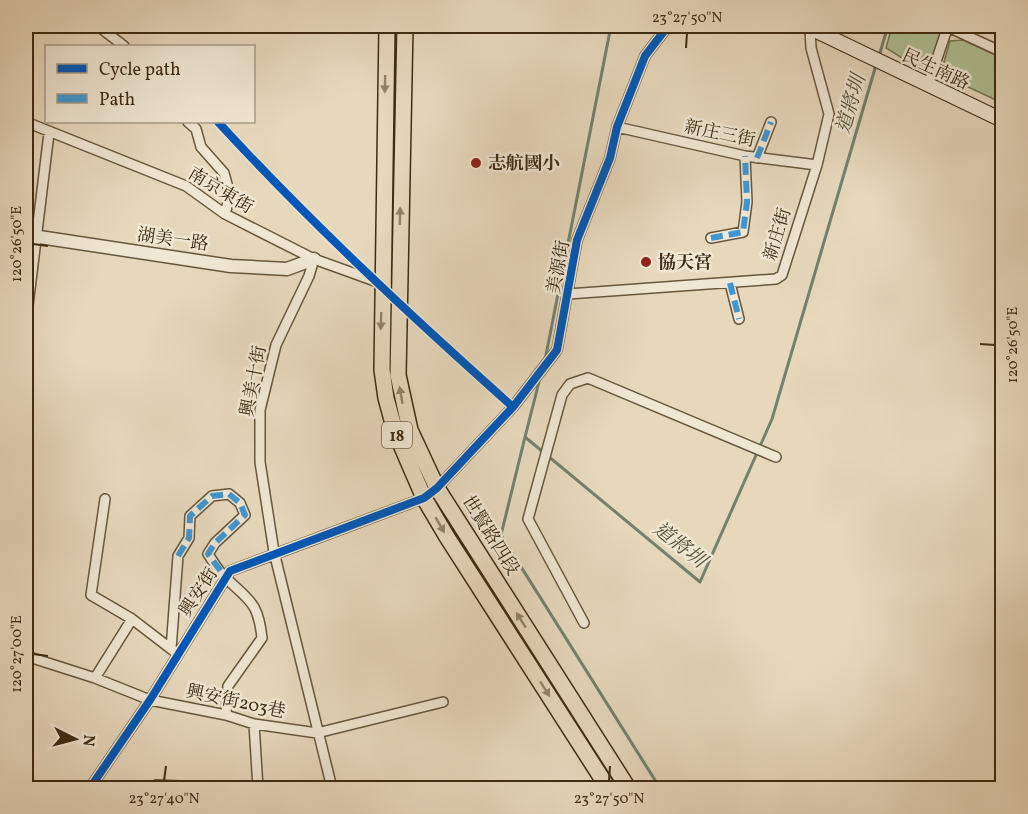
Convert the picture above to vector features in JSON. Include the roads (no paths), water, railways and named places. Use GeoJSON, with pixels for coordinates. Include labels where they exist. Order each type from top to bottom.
{"type":"FeatureCollection","features":[{"type":"Feature","properties":{"kind":"main road","name":"世賢路四段"},"geometry":{"type":"LineString","coordinates":[[387,26],[381,342],[386,398],[396,431],[424,498],[608,789]]}},
{"type":"Feature","properties":{"kind":"main road","name":"世賢路四段"},"geometry":{"type":"LineString","coordinates":[[405,26],[397,358],[400,394],[415,445],[438,488],[628,789]]}},
{"type":"Feature","properties":{"kind":"main road","name":"民生南路"},"geometry":{"type":"LineString","coordinates":[[808,27],[1002,120]]}},
{"type":"Feature","properties":{"kind":"street"},"geometry":{"type":"LineString","coordinates":[[99,26],[122,45]]}},
{"type":"Feature","properties":{"kind":"street","name":"美源街"},"geometry":{"type":"LineString","coordinates":[[438,488],[513,407],[557,350],[577,240],[610,158],[617,127],[645,56],[668,26]]}},
{"type":"Feature","properties":{"kind":"street"},"geometry":{"type":"LineString","coordinates":[[928,85],[948,26],[1002,52]]}},
{"type":"Feature","properties":{"kind":"street","name":"新庄街"},"geometry":{"type":"LineString","coordinates":[[568,294],[776,279],[782,275],[817,165],[829,114],[811,48],[808,27]]}},
{"type":"Feature","properties":{"kind":"street","name":"南京東街"},"geometry":{"type":"LineString","coordinates":[[26,122],[186,186],[225,214],[314,259],[399,289]]}},
{"type":"Feature","properties":{"kind":"street"},"geometry":{"type":"LineString","coordinates":[[757,158],[771,122]]}},
{"type":"Feature","properties":{"kind":"street"},"geometry":{"type":"LineString","coordinates":[[189,123],[196,129],[201,147],[224,173],[230,195],[225,214]]}},
{"type":"Feature","properties":{"kind":"street","name":"新庄三街"},"geometry":{"type":"LineString","coordinates":[[617,127],[745,156],[817,165]]}},
{"type":"Feature","properties":{"kind":"street"},"geometry":{"type":"LineString","coordinates":[[26,322],[31,235],[49,133]]}},
{"type":"Feature","properties":{"kind":"street"},"geometry":{"type":"LineString","coordinates":[[711,238],[743,232],[747,202],[745,156]]}},
{"type":"Feature","properties":{"kind":"street","name":"湖美一路"},"geometry":{"type":"LineString","coordinates":[[31,235],[231,266],[287,269],[314,259]]}},
{"type":"Feature","properties":{"kind":"street","name":"興美十街"},"geometry":{"type":"LineString","coordinates":[[314,259],[309,276],[276,345],[261,410],[260,462],[273,552],[332,789]]}},
{"type":"Feature","properties":{"kind":"street"},"geometry":{"type":"LineString","coordinates":[[730,283],[739,319]]}},
{"type":"Feature","properties":{"kind":"street"},"geometry":{"type":"LineString","coordinates":[[584,623],[528,519],[562,395],[570,384],[588,378],[776,457]]}},
{"type":"Feature","properties":{"kind":"street","name":"興安街"},"geometry":{"type":"LineString","coordinates":[[90,789],[150,700],[174,651],[230,571],[273,552],[424,498],[438,488]]}},
{"type":"Feature","properties":{"kind":"street"},"geometry":{"type":"LineString","coordinates":[[174,651],[178,556],[189,538],[190,516],[212,496],[229,494],[240,503],[245,515],[215,543],[208,554],[226,578],[250,600],[260,615],[262,638],[228,686],[226,715]]}},
{"type":"Feature","properties":{"kind":"street"},"geometry":{"type":"LineString","coordinates":[[105,499],[91,595],[132,619],[174,651]]}},
{"type":"Feature","properties":{"kind":"street"},"geometry":{"type":"LineString","coordinates":[[95,678],[132,619]]}},
{"type":"Feature","properties":{"kind":"street","name":"興安街203巷"},"geometry":{"type":"LineString","coordinates":[[26,656],[95,678],[150,700],[226,715],[254,724],[317,733],[443,702]]}},
{"type":"Feature","properties":{"kind":"street"},"geometry":{"type":"LineString","coordinates":[[254,724],[258,789]]}},
{"type":"Feature","properties":{"kind":"street"},"geometry":{"type":"LineString","coordinates":[[156,789],[156,785],[229,789]]}},
{"type":"Feature","properties":{"kind":"waterway"},"geometry":{"type":"LineString","coordinates":[[545,360],[611,26]]}},
{"type":"Feature","properties":{"kind":"waterway","name":"道將圳"},"geometry":{"type":"LineString","coordinates":[[879,56],[888,26]]}},
{"type":"Feature","properties":{"kind":"waterway","name":"道將圳"},"geometry":{"type":"LineString","coordinates":[[660,788],[501,535],[525,437],[700,582],[772,419],[876,65]]}},
{"type":"Feature","properties":{"kind":"waterway"},"geometry":{"type":"LineString","coordinates":[[525,437],[540,378]]}},
{"type":"Feature","properties":{"kind":"place","name":"志航國小"},"geometry":{"type":"Point","coordinates":[476,163]}},
{"type":"Feature","properties":{"kind":"place","name":"協天宮"},"geometry":{"type":"Point","coordinates":[646,262]}}]}
